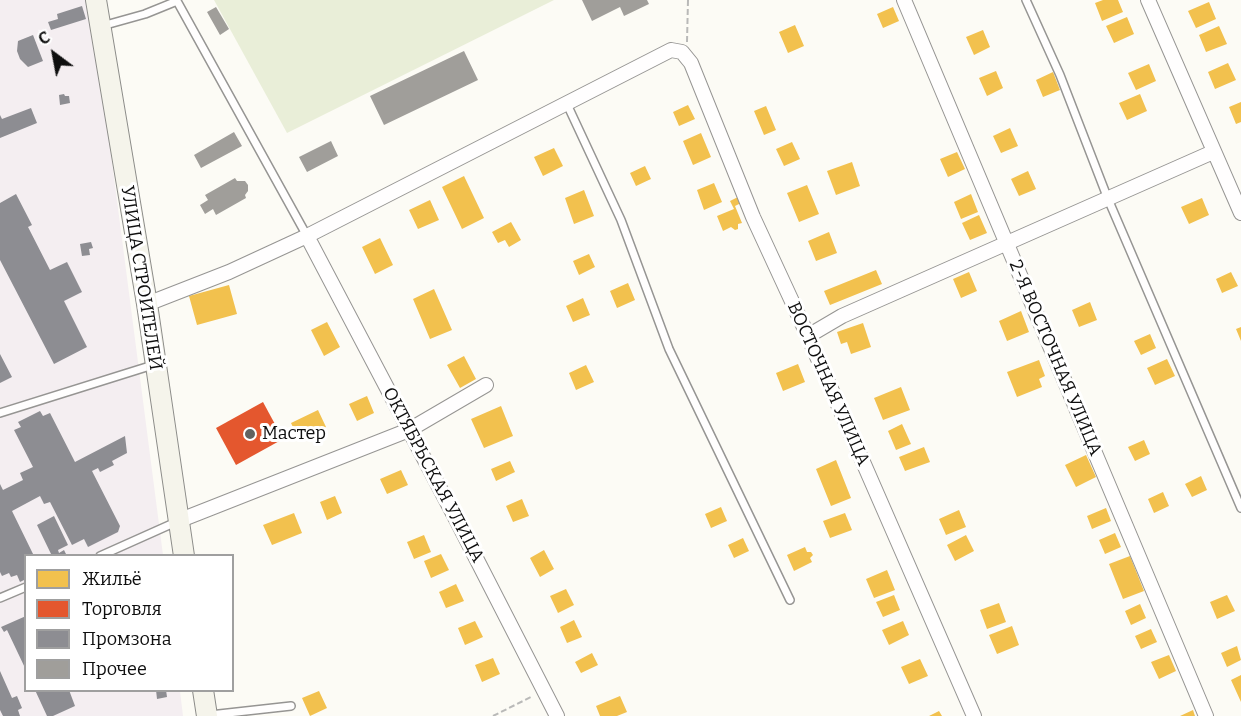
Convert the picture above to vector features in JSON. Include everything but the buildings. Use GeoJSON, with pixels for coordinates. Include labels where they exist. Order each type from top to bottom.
{"type":"FeatureCollection","features":[{"type":"Feature","properties":{"kind":"main road","name":"УЛИЦА СТРОИТЕЛЕЙ"},"geometry":{"type":"LineString","coordinates":[[96,0],[147,304],[184,554]]}},
{"type":"Feature","properties":{"kind":"main road"},"geometry":{"type":"LineString","coordinates":[[203,692],[207,716]]}},
{"type":"Feature","properties":{"kind":"street","name":"2-Я ВОСТОЧНАЯ УЛИЦА"},"geometry":{"type":"LineString","coordinates":[[904,0],[1206,716]]}},
{"type":"Feature","properties":{"kind":"street"},"geometry":{"type":"LineString","coordinates":[[1148,0],[1241,213]]}},
{"type":"Feature","properties":{"kind":"street"},"geometry":{"type":"LineString","coordinates":[[147,304],[229,272],[307,236],[670,50],[685,55]]}},
{"type":"Feature","properties":{"kind":"street","name":"ВОСТОЧНАЯ УЛИЦА"},"geometry":{"type":"LineString","coordinates":[[685,55],[691,63],[753,217],[808,336],[974,716]]}},
{"type":"Feature","properties":{"kind":"street"},"geometry":{"type":"LineString","coordinates":[[808,336],[842,316],[1213,152]]}},
{"type":"Feature","properties":{"kind":"street","name":"ОКТЯБРЬСКАЯ УЛИЦА"},"geometry":{"type":"LineString","coordinates":[[307,236],[557,716]]}},
{"type":"Feature","properties":{"kind":"street"},"geometry":{"type":"LineString","coordinates":[[178,521],[409,430],[486,385]]}},
{"type":"Feature","properties":{"kind":"lane"},"geometry":{"type":"LineString","coordinates":[[1026,0],[1060,75],[1108,199],[1241,508]]}},
{"type":"Feature","properties":{"kind":"lane"},"geometry":{"type":"LineString","coordinates":[[99,26],[146,14],[177,1],[307,236]]}},
{"type":"Feature","properties":{"kind":"lane"},"geometry":{"type":"LineString","coordinates":[[566,102],[621,220],[669,349],[790,600]]}},
{"type":"Feature","properties":{"kind":"lane"},"geometry":{"type":"LineString","coordinates":[[0,413],[156,364]]}},
{"type":"Feature","properties":{"kind":"lane"},"geometry":{"type":"LineString","coordinates":[[102,554],[178,521]]}},
{"type":"Feature","properties":{"kind":"lane"},"geometry":{"type":"LineString","coordinates":[[0,598],[24,588]]}},
{"type":"Feature","properties":{"kind":"lane"},"geometry":{"type":"LineString","coordinates":[[207,716],[291,706]]}},
{"type":"Feature","properties":{"kind":"path"},"geometry":{"type":"LineString","coordinates":[[685,55],[688,0]]}},
{"type":"Feature","properties":{"kind":"path"},"geometry":{"type":"LineString","coordinates":[[493,716],[544,690]]}},
{"type":"Feature","properties":{"kind":"shaded area"},"geometry":{"type":"Polygon","coordinates":[[[0,0],[91,0],[163,554],[24,554],[24,692],[180,692],[183,716],[0,716],[0,0]]]}},
{"type":"Feature","properties":{"kind":"green space"},"geometry":{"type":"Polygon","coordinates":[[[214,0],[554,0],[287,133],[214,0]]]}},
{"type":"Feature","properties":{"kind":"place","name":"Мастер"},"geometry":{"type":"Point","coordinates":[250,434]}}]}
